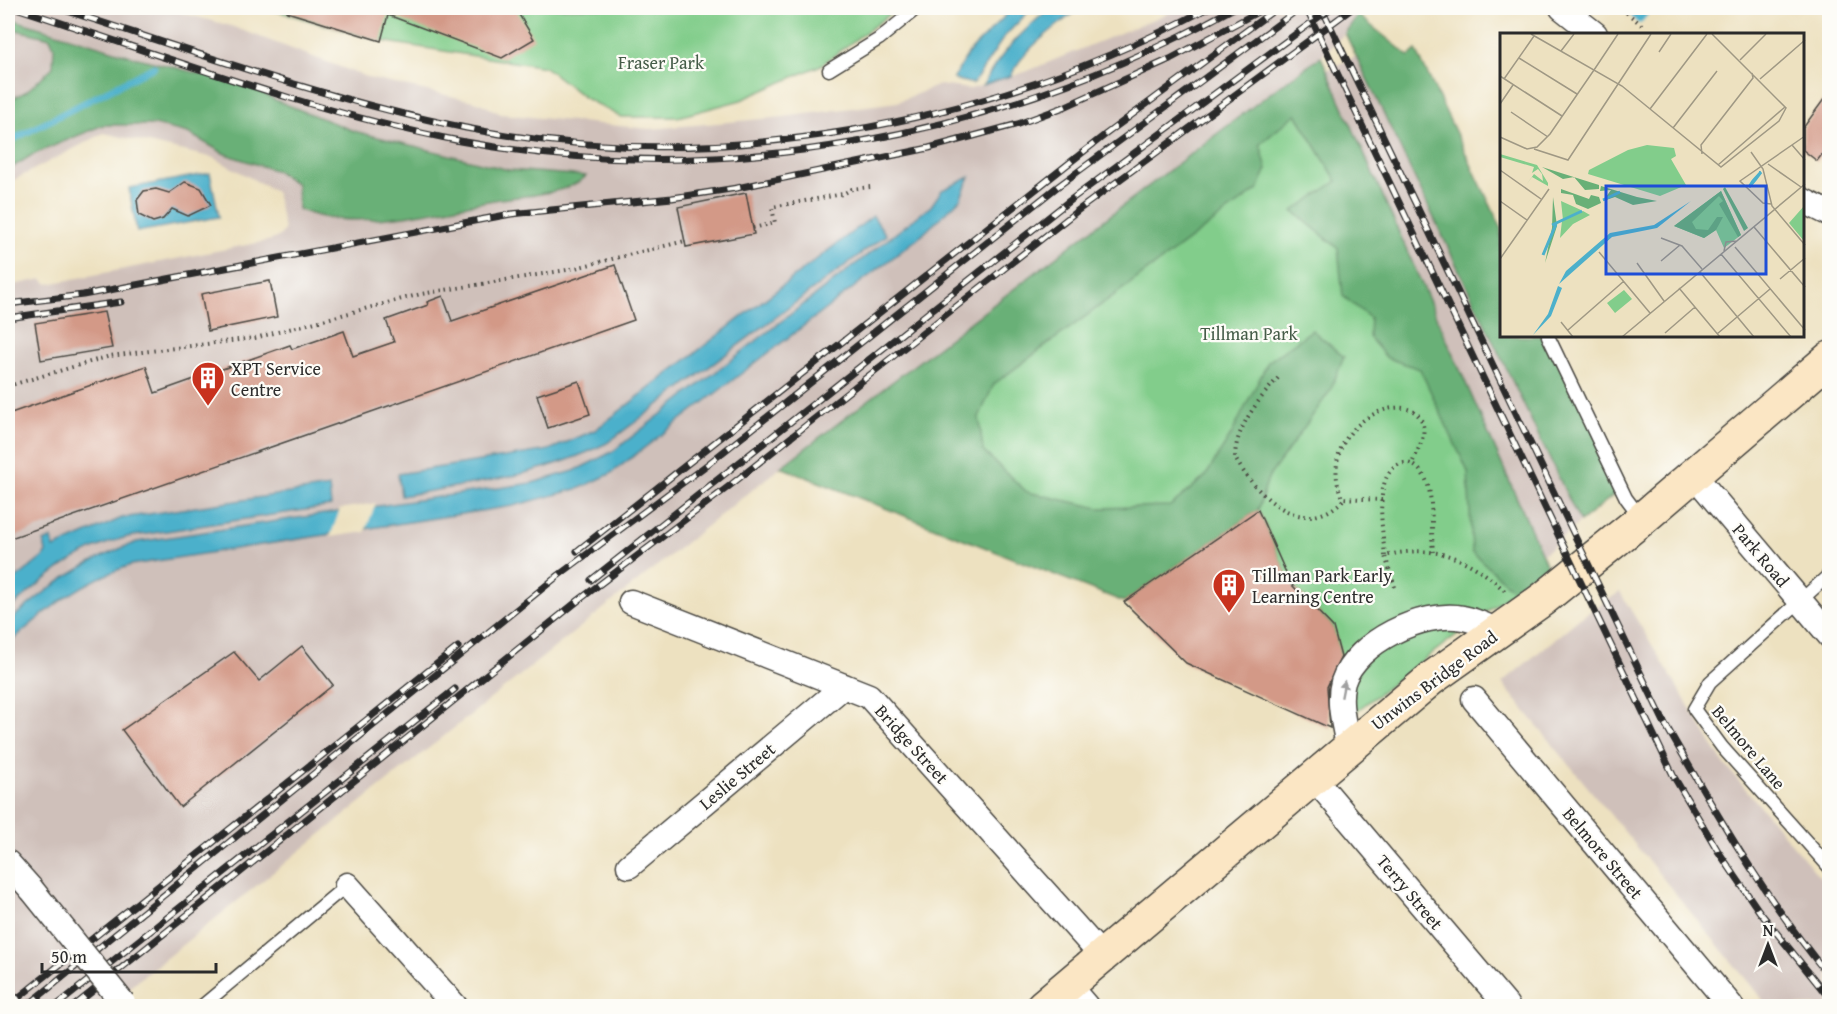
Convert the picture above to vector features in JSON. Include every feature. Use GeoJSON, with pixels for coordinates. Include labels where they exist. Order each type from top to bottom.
{"type":"FeatureCollection","features":[{"type":"Feature","properties":{"kind":"main road","name":"Unwins Bridge Road"},"geometry":{"type":"LineString","coordinates":[[1042,1006],[1077,996],[1102,956],[1348,747],[1432,678],[1543,599],[1642,519],[1830,358]]}},
{"type":"Feature","properties":{"kind":"street"},"geometry":{"type":"LineString","coordinates":[[1562,8],[1594,33]]}},
{"type":"Feature","properties":{"kind":"street"},"geometry":{"type":"LineString","coordinates":[[1804,201],[1830,214]]}},
{"type":"Feature","properties":{"kind":"street","name":"Park Road"},"geometry":{"type":"LineString","coordinates":[[1693,474],[1830,636]]}},
{"type":"Feature","properties":{"kind":"street","name":"Bridge Street"},"geometry":{"type":"LineString","coordinates":[[631,602],[869,696],[1102,956]]}},
{"type":"Feature","properties":{"kind":"street"},"geometry":{"type":"LineString","coordinates":[[1348,747],[1341,705],[1343,681],[1359,658],[1379,640],[1404,626],[1433,618],[1463,618],[1498,631]]}},
{"type":"Feature","properties":{"kind":"street","name":"Leslie Street"},"geometry":{"type":"LineString","coordinates":[[629,866],[844,686]]}},
{"type":"Feature","properties":{"kind":"street","name":"Belmore Street"},"geometry":{"type":"LineString","coordinates":[[1474,699],[1731,1006]]}},
{"type":"Feature","properties":{"kind":"street","name":"Terry Street"},"geometry":{"type":"LineString","coordinates":[[1313,777],[1507,1006]]}},
{"type":"Feature","properties":{"kind":"street"},"geometry":{"type":"LineString","coordinates":[[8,862],[125,1005]]}},
{"type":"Feature","properties":{"kind":"street"},"geometry":{"type":"LineString","coordinates":[[347,885],[455,1006]]}},
{"type":"Feature","properties":{"kind":"lane"},"geometry":{"type":"LineString","coordinates":[[829,70],[879,39],[917,8]]}},
{"type":"Feature","properties":{"kind":"lane"},"geometry":{"type":"LineString","coordinates":[[1549,338],[1626,498],[1642,519]]}},
{"type":"Feature","properties":{"kind":"lane"},"geometry":{"type":"LineString","coordinates":[[1798,599],[1830,574]]}},
{"type":"Feature","properties":{"kind":"lane","name":"Belmore Lane"},"geometry":{"type":"LineString","coordinates":[[1798,599],[1710,682],[1694,709],[1722,747],[1830,868]]}},
{"type":"Feature","properties":{"kind":"lane"},"geometry":{"type":"LineString","coordinates":[[202,1006],[347,885]]}},
{"type":"Feature","properties":{"kind":"path"},"geometry":{"type":"LineString","coordinates":[[1631,8],[1627,13],[1642,25]]}},
{"type":"Feature","properties":{"kind":"path"},"geometry":{"type":"LineString","coordinates":[[753,228],[775,223],[772,207],[843,194],[852,189],[871,187]]}},
{"type":"Feature","properties":{"kind":"path"},"geometry":{"type":"LineString","coordinates":[[8,386],[110,356],[255,338],[421,294],[567,270],[685,242]]}},
{"type":"Feature","properties":{"kind":"path"},"geometry":{"type":"LineString","coordinates":[[1278,378],[1263,394],[1239,433],[1234,458],[1248,482],[1288,512],[1302,516],[1317,516],[1337,506],[1344,498]]}},
{"type":"Feature","properties":{"kind":"path"},"geometry":{"type":"LineString","coordinates":[[1344,498],[1338,488],[1338,458],[1344,438],[1372,414],[1400,408],[1420,416],[1423,436],[1412,464]]}},
{"type":"Feature","properties":{"kind":"path"},"geometry":{"type":"LineString","coordinates":[[1395,587],[1385,556],[1382,487],[1388,475],[1400,464],[1412,464],[1419,469],[1426,480],[1433,552]]}},
{"type":"Feature","properties":{"kind":"path"},"geometry":{"type":"LineString","coordinates":[[1344,498],[1382,500]]}},
{"type":"Feature","properties":{"kind":"path"},"geometry":{"type":"LineString","coordinates":[[1385,556],[1414,550],[1433,552],[1469,563],[1489,575],[1509,595]]}},
{"type":"Feature","properties":{"kind":"shaded area"},"geometry":{"type":"Polygon","coordinates":[[[8,8],[164,8],[231,26],[372,79],[478,102],[501,114],[650,129],[784,117],[897,102],[939,85],[970,89],[1025,72],[1181,8],[1369,8],[1358,15],[1345,33],[1321,57],[1277,88],[772,474],[106,1006],[8,1006],[8,286],[42,279],[48,284],[272,240],[280,236],[284,230],[276,192],[214,158],[104,133],[8,183],[8,8]]]}},
{"type":"Feature","properties":{"kind":"shaded area"},"geometry":{"type":"Polygon","coordinates":[[[1356,56],[1580,522],[1542,555],[1327,70],[1356,56]]]}},
{"type":"Feature","properties":{"kind":"shaded area"},"geometry":{"type":"Polygon","coordinates":[[[1620,592],[1722,761],[1829,888],[1829,1006],[1768,1006],[1502,683],[1580,618],[1620,592]]]}},
{"type":"Feature","properties":{"kind":"green space","name":"Fraser Park"},"geometry":{"type":"Polygon","coordinates":[[[266,8],[898,8],[821,65],[741,100],[678,117],[621,117],[585,98],[545,67],[381,41],[266,8]]]}},
{"type":"Feature","properties":{"kind":"green space"},"geometry":{"type":"Polygon","coordinates":[[[1358,15],[1409,56],[1416,50],[1500,225],[1500,338],[1554,338],[1625,486],[1580,522],[1345,33],[1358,15]]]}},
{"type":"Feature","properties":{"kind":"green space"},"geometry":{"type":"Polygon","coordinates":[[[8,18],[134,57],[255,88],[275,100],[354,131],[509,170],[586,176],[568,187],[543,194],[394,217],[368,220],[343,219],[319,216],[298,209],[297,184],[277,171],[225,154],[188,133],[155,125],[103,125],[32,155],[8,170],[8,101],[27,91],[53,67],[54,47],[50,38],[8,28],[8,18]]]}},
{"type":"Feature","properties":{"kind":"green space","name":"Tillman Park"},"geometry":{"type":"Polygon","coordinates":[[[1321,57],[1547,566],[1355,712],[1333,627],[1291,584],[1258,510],[1124,602],[781,467],[1277,88],[1321,57]]]}},
{"type":"Feature","properties":{"kind":"green space"},"geometry":{"type":"Polygon","coordinates":[[[1321,57],[1547,566],[1514,591],[1472,552],[1468,472],[1420,369],[1387,358],[1369,337],[1370,318],[1343,296],[1338,248],[1293,211],[1337,181],[1296,114],[1260,144],[1267,169],[1258,189],[994,384],[979,417],[983,451],[1027,492],[1099,508],[1170,506],[1205,477],[1231,435],[1268,362],[1312,330],[1344,357],[1330,391],[1268,478],[1258,510],[1124,602],[781,467],[1277,88],[1321,57]]]}},
{"type":"Feature","properties":{"kind":"water"},"geometry":{"type":"Polygon","coordinates":[[[1013,8],[1032,8],[1004,37],[973,84],[953,79],[969,52],[1013,8]]]}},
{"type":"Feature","properties":{"kind":"water"},"geometry":{"type":"Polygon","coordinates":[[[1050,8],[1079,8],[1023,57],[1011,76],[983,85],[1013,43],[1050,8]]]}},
{"type":"Feature","properties":{"kind":"water"},"geometry":{"type":"Polygon","coordinates":[[[210,173],[219,217],[137,232],[129,188],[210,173]]]}},
{"type":"Feature","properties":{"kind":"water"},"geometry":{"type":"Polygon","coordinates":[[[970,177],[960,199],[921,236],[610,474],[580,488],[513,506],[131,565],[79,588],[8,644],[8,622],[38,597],[100,557],[137,542],[532,483],[574,471],[612,452],[931,206],[942,190],[970,177]]]}},
{"type":"Feature","properties":{"kind":"water"},"geometry":{"type":"Polygon","coordinates":[[[873,216],[886,235],[607,443],[582,455],[532,471],[401,496],[398,474],[549,450],[595,430],[873,216]]]}},
{"type":"Feature","properties":{"kind":"water"},"geometry":{"type":"Polygon","coordinates":[[[329,487],[331,506],[127,537],[109,543],[63,566],[8,610],[8,585],[43,557],[46,552],[44,542],[52,538],[54,548],[122,518],[329,487]]]}},
{"type":"Feature","properties":{"kind":"pier"},"geometry":{"type":"Polygon","coordinates":[[[376,503],[365,532],[330,537],[340,509],[376,503]]]}},
{"type":"Feature","properties":{"kind":"building"},"geometry":{"type":"Polygon","coordinates":[[[288,8],[515,8],[534,39],[502,58],[388,15],[381,41],[287,12],[288,8]]]}},
{"type":"Feature","properties":{"kind":"building"},"geometry":{"type":"Polygon","coordinates":[[[1830,91],[1830,144],[1817,161],[1804,151],[1804,127],[1830,91]]]}},
{"type":"Feature","properties":{"kind":"building"},"geometry":{"type":"Polygon","coordinates":[[[185,182],[201,188],[211,205],[188,216],[172,209],[163,219],[153,222],[139,215],[137,200],[144,191],[156,189],[169,193],[185,182]]]}},
{"type":"Feature","properties":{"kind":"building"},"geometry":{"type":"Polygon","coordinates":[[[746,193],[754,234],[686,247],[678,207],[746,193]]]}},
{"type":"Feature","properties":{"kind":"building","name":"XPT Service Centre"},"geometry":{"type":"Polygon","coordinates":[[[615,265],[634,320],[8,539],[8,414],[146,366],[155,393],[290,345],[292,349],[344,331],[353,356],[394,342],[386,320],[428,305],[427,302],[443,296],[452,321],[615,265]]]}},
{"type":"Feature","properties":{"kind":"building"},"geometry":{"type":"Polygon","coordinates":[[[270,281],[277,317],[208,331],[201,294],[270,281]]]}},
{"type":"Feature","properties":{"kind":"building"},"geometry":{"type":"Polygon","coordinates":[[[104,312],[112,348],[41,360],[35,323],[104,312]]]}},
{"type":"Feature","properties":{"kind":"building"},"geometry":{"type":"Polygon","coordinates":[[[579,381],[590,414],[548,428],[537,395],[579,381]]]}},
{"type":"Feature","properties":{"kind":"building","name":"Tillman Park Early Learning Centre"},"geometry":{"type":"Polygon","coordinates":[[[1258,510],[1291,584],[1333,627],[1341,657],[1327,687],[1330,728],[1186,663],[1124,602],[1258,510]]]}},
{"type":"Feature","properties":{"kind":"building"},"geometry":{"type":"Polygon","coordinates":[[[302,646],[333,685],[180,807],[122,730],[234,652],[259,681],[302,646]]]}},
{"type":"Feature","properties":{"kind":"waterway"},"geometry":{"type":"LineString","coordinates":[[1637,8],[1633,13],[1639,20],[1649,8]]}},
{"type":"Feature","properties":{"kind":"waterway"},"geometry":{"type":"LineString","coordinates":[[8,142],[154,67]]}},
{"type":"Feature","properties":{"kind":"railway"},"geometry":{"type":"LineString","coordinates":[[16,8],[292,99],[404,129],[460,141],[559,155],[659,159],[759,155],[858,142],[956,120],[1051,90],[1144,53],[1234,8]]}},
{"type":"Feature","properties":{"kind":"railway"},"geometry":{"type":"LineString","coordinates":[[58,8],[260,74],[414,117],[466,128],[560,142],[655,147],[751,143],[847,131],[941,111],[1033,84],[1123,49],[1208,8]]}},
{"type":"Feature","properties":{"kind":"railway"},"geometry":{"type":"LineString","coordinates":[[8,304],[83,295],[511,214],[672,198],[737,188],[929,148],[1018,124],[1064,107],[1170,59],[1265,8]]}},
{"type":"Feature","properties":{"kind":"railway"},"geometry":{"type":"LineString","coordinates":[[577,551],[1106,134],[1277,8]]}},
{"type":"Feature","properties":{"kind":"railway"},"geometry":{"type":"LineString","coordinates":[[27,1006],[559,575],[708,464],[1057,187],[1300,8]]}},
{"type":"Feature","properties":{"kind":"railway"},"geometry":{"type":"LineString","coordinates":[[1306,8],[1674,777],[1718,851],[1759,911],[1830,999]]}},
{"type":"Feature","properties":{"kind":"railway"},"geometry":{"type":"LineString","coordinates":[[591,580],[1069,201],[1331,8]]}},
{"type":"Feature","properties":{"kind":"railway"},"geometry":{"type":"LineString","coordinates":[[74,1006],[579,600],[728,487],[1077,211],[1353,8]]}},
{"type":"Feature","properties":{"kind":"railway"},"geometry":{"type":"LineString","coordinates":[[1326,17],[1664,722],[1721,821],[1762,885],[1830,977]]}},
{"type":"Feature","properties":{"kind":"railway"},"geometry":{"type":"LineString","coordinates":[[8,318],[121,302]]}},
{"type":"Feature","properties":{"kind":"railway"},"geometry":{"type":"LineString","coordinates":[[8,1006],[458,647]]}},
{"type":"Feature","properties":{"kind":"railway"},"geometry":{"type":"LineString","coordinates":[[56,1006],[455,689]]}},
{"type":"Feature","properties":{"kind":"place","name":"XPT Service Centre"},"geometry":{"type":"Point","coordinates":[208,407]}},
{"type":"Feature","properties":{"kind":"place","name":"Tillman Park Early Learning Centre"},"geometry":{"type":"Point","coordinates":[1229,614]}}]}
